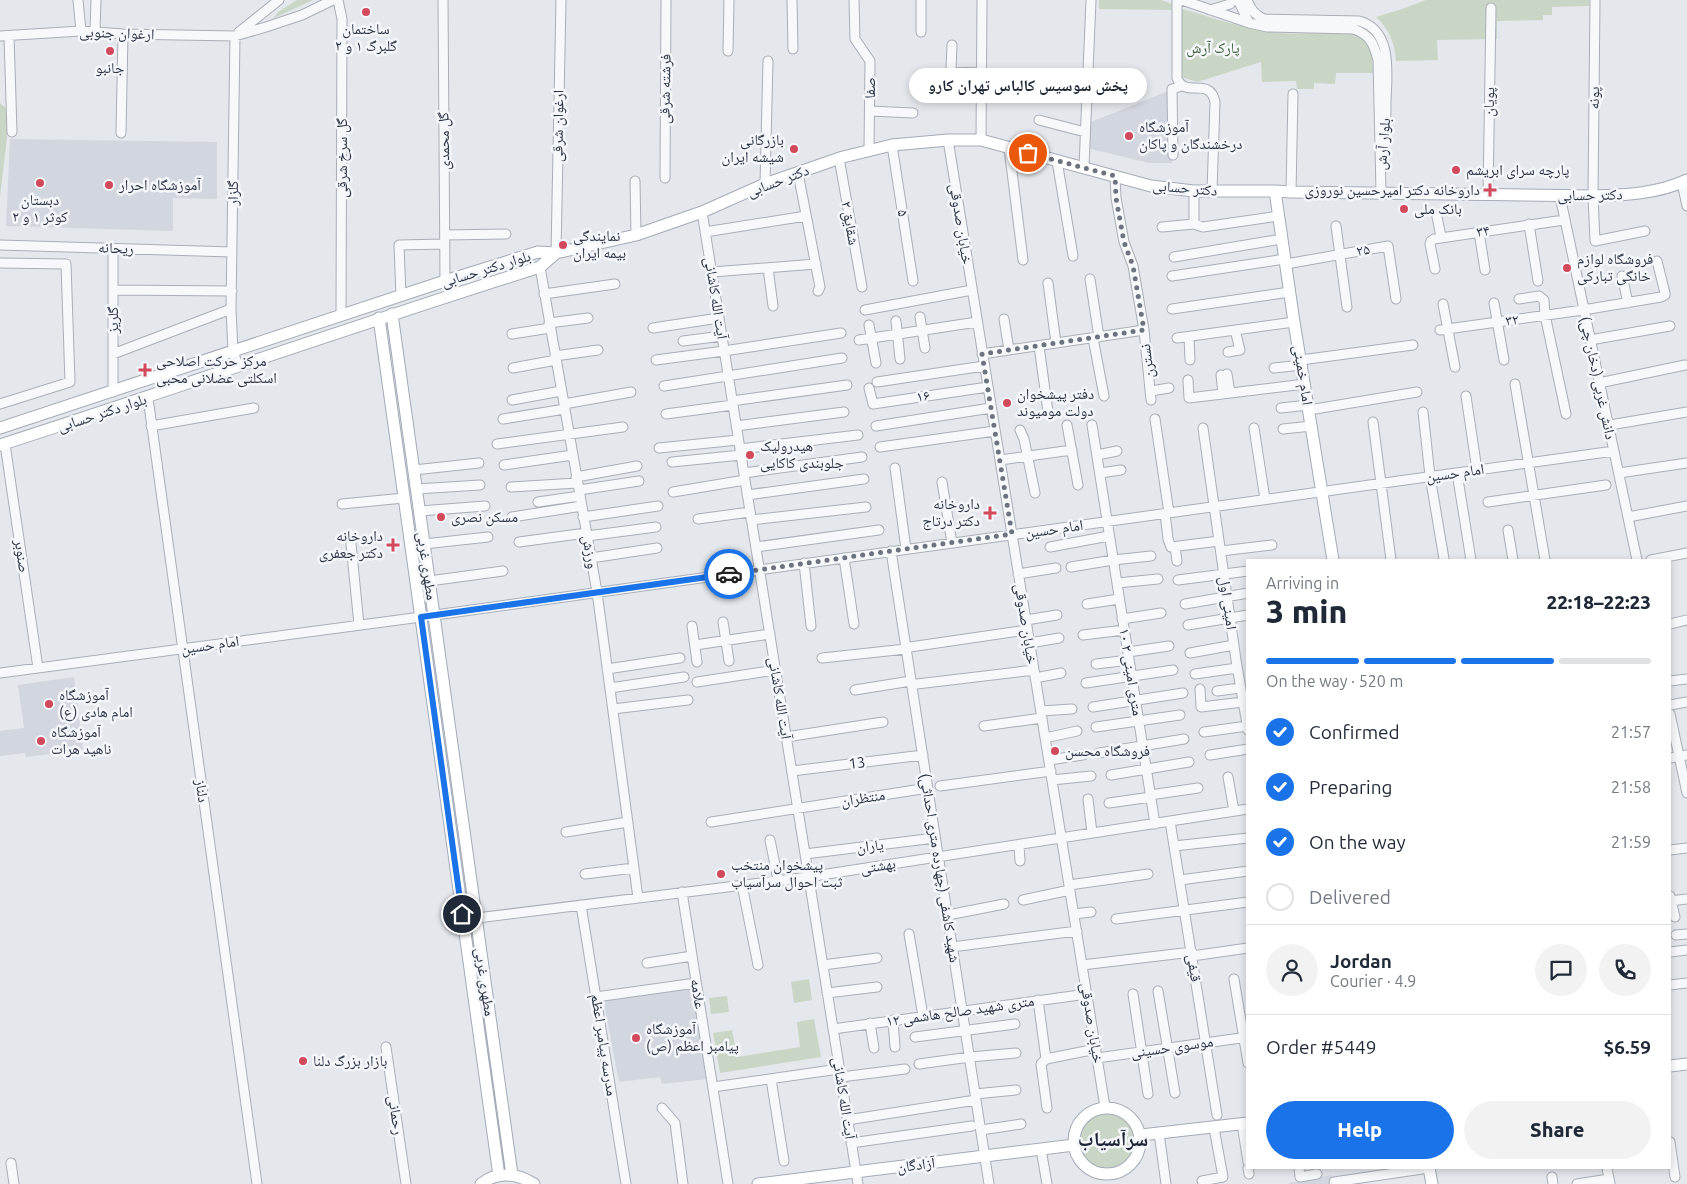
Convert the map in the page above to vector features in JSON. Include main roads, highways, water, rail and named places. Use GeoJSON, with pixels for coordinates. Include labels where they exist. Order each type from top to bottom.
{"type":"FeatureCollection","features":[{"type":"Feature","properties":{"kind":"main road","name":"دکتر حسابی"},"geometry":{"type":"LineString","coordinates":[[556,253],[636,235],[702,212],[765,184],[839,158],[892,145],[948,140],[981,140],[1151,186],[1194,191],[1274,190],[1291,192],[1593,196],[1627,195],[1647,192],[1684,181]]}},
{"type":"Feature","properties":{"kind":"main road","name":"امام خمینی"},"geometry":{"type":"LineString","coordinates":[[1274,190],[1283,235],[1294,322],[1333,559]]}},
{"type":"Feature","properties":{"kind":"main road","name":"بلوار دکتر حسابی"},"geometry":{"type":"LineString","coordinates":[[0,428],[538,252],[556,253]]}},
{"type":"Feature","properties":{"kind":"main road","name":"بلوار دکتر حسابی"},"geometry":{"type":"LineString","coordinates":[[3,445],[148,398],[379,318],[540,267],[556,253]]}},
{"type":"Feature","properties":{"kind":"main road","name":"مطهری غربی"},"geometry":{"type":"LineString","coordinates":[[392,314],[512,1175]]}},
{"type":"Feature","properties":{"kind":"main road","name":"مطهری غربی"},"geometry":{"type":"LineString","coordinates":[[379,318],[499,1176]]}},
{"type":"Feature","properties":{"kind":"main road"},"geometry":{"type":"LineString","coordinates":[[383,346],[385,343],[392,341],[396,344]]}},
{"type":"Feature","properties":{"kind":"main road"},"geometry":{"type":"LineString","coordinates":[[1671,1063],[1687,1064]]}},
{"type":"Feature","properties":{"kind":"main road"},"geometry":{"type":"LineString","coordinates":[[1105,1107],[1115,1108],[1132,1118],[1138,1126],[1140,1136],[1141,1145],[1134,1162],[1119,1178],[1090,1169],[1082,1163],[1074,1145],[1074,1136],[1081,1119],[1096,1109],[1105,1107]]}},
{"type":"Feature","properties":{"kind":"main road"},"geometry":{"type":"LineString","coordinates":[[1140,1136],[1245,1123]]}},
{"type":"Feature","properties":{"kind":"main road","name":"آزادگان"},"geometry":{"type":"LineString","coordinates":[[758,1184],[1074,1145]]}},
{"type":"Feature","properties":{"kind":"main road"},"geometry":{"type":"LineString","coordinates":[[495,1151],[500,1161],[504,1161],[510,1155]]}},
{"type":"Feature","properties":{"kind":"main road"},"geometry":{"type":"LineString","coordinates":[[1429,1169],[1432,1184]]}},
{"type":"Feature","properties":{"kind":"main road"},"geometry":{"type":"LineString","coordinates":[[481,1184],[486,1180],[499,1176],[512,1175],[526,1179],[534,1184]]}},
{"type":"Feature","properties":{"kind":"place","name":"ساختمان گلبرگ ۱ و ۲"},"geometry":{"type":"Point","coordinates":[366,12]}},
{"type":"Feature","properties":{"kind":"place","name":"جانبو"},"geometry":{"type":"Point","coordinates":[110,51]}},
{"type":"Feature","properties":{"kind":"place","name":"آموزشگاه درخشندگان و پاکان"},"geometry":{"type":"Point","coordinates":[1129,136]}},
{"type":"Feature","properties":{"kind":"place","name":"بازرگانی شیشه ایران"},"geometry":{"type":"Point","coordinates":[794,149]}},
{"type":"Feature","properties":{"kind":"place","name":"پخش سوسیس کالباس تهران کارو"},"geometry":{"type":"Point","coordinates":[1028,153]}},
{"type":"Feature","properties":{"kind":"place","name":"پارچه سرای ابریشم"},"geometry":{"type":"Point","coordinates":[1456,170]}},
{"type":"Feature","properties":{"kind":"place","name":"دبستان کوثر ۱ و ۲"},"geometry":{"type":"Point","coordinates":[40,183]}},
{"type":"Feature","properties":{"kind":"place","name":"آموزشگاه احرار"},"geometry":{"type":"Point","coordinates":[109,185]}},
{"type":"Feature","properties":{"kind":"place","name":"داروخانه دکتر امیرحسین نوروزی"},"geometry":{"type":"Point","coordinates":[1490,190]}},
{"type":"Feature","properties":{"kind":"place","name":"بانک ملی"},"geometry":{"type":"Point","coordinates":[1404,209]}},
{"type":"Feature","properties":{"kind":"place","name":"نمایندگی بیمه ایران"},"geometry":{"type":"Point","coordinates":[563,245]}},
{"type":"Feature","properties":{"kind":"place","name":"فروشگاه لوازم خانگی تبارکی"},"geometry":{"type":"Point","coordinates":[1567,268]}},
{"type":"Feature","properties":{"kind":"place","name":"مرکز حرکت اصلاحی اسکلتی عضلانی محبی"},"geometry":{"type":"Point","coordinates":[145,370]}},
{"type":"Feature","properties":{"kind":"place","name":"دفتر پیشخوان دولت مومیوند"},"geometry":{"type":"Point","coordinates":[1007,403]}},
{"type":"Feature","properties":{"kind":"place","name":"هیدرولیک جلوبندی کاکایی"},"geometry":{"type":"Point","coordinates":[750,455]}},
{"type":"Feature","properties":{"kind":"place","name":"داروخانه دکتر درتاج"},"geometry":{"type":"Point","coordinates":[990,513]}},
{"type":"Feature","properties":{"kind":"place","name":"مسکن نصری"},"geometry":{"type":"Point","coordinates":[441,517]}},
{"type":"Feature","properties":{"kind":"place","name":"داروخانه دکتر جعفری"},"geometry":{"type":"Point","coordinates":[393,545]}},
{"type":"Feature","properties":{"kind":"place","name":"آموزشگاه امام هادی (ع)"},"geometry":{"type":"Point","coordinates":[49,704]}},
{"type":"Feature","properties":{"kind":"place","name":"آموزشگاه ناهید هرات"},"geometry":{"type":"Point","coordinates":[41,741]}},
{"type":"Feature","properties":{"kind":"place","name":"فروشگاه محسن"},"geometry":{"type":"Point","coordinates":[1055,751]}},
{"type":"Feature","properties":{"kind":"place","name":"پیشخوان منتخب ثبت احوال سرآسیاب"},"geometry":{"type":"Point","coordinates":[721,874]}},
{"type":"Feature","properties":{"kind":"place","name":"آموزشگاه پیامبر اعظم (ص)"},"geometry":{"type":"Point","coordinates":[636,1038]}},
{"type":"Feature","properties":{"kind":"place","name":"بازار بزرگ دلنا"},"geometry":{"type":"Point","coordinates":[303,1061]}},
{"type":"Feature","properties":{"kind":"district","name":"سرآسیاب"},"geometry":{"type":"Point","coordinates":[1113,1139]}},
{"type":"Feature","properties":{"kind":"park label","name":"پارک آرش"},"geometry":{"type":"Point","coordinates":[1213,48]}}]}
